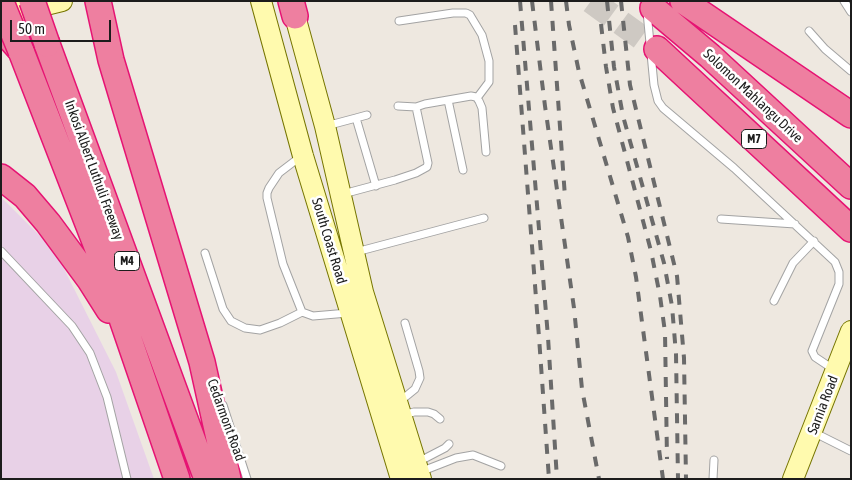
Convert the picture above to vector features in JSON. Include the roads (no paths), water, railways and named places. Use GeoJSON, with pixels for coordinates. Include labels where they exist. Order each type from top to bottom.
{"type":"FeatureCollection","features":[{"type":"Feature","properties":{"kind":"highway","name":"Inkosi Albert Luthuli Freeway"},"geometry":{"type":"LineString","coordinates":[[32,1],[207,479]]}},
{"type":"Feature","properties":{"kind":"highway"},"geometry":{"type":"LineString","coordinates":[[98,1],[111,60],[202,362],[228,479]]}},
{"type":"Feature","properties":{"kind":"highway"},"geometry":{"type":"LineString","coordinates":[[683,1],[851,115]]}},
{"type":"Feature","properties":{"kind":"highway","name":"Inkosi Albert Luthuli Freeway"},"geometry":{"type":"LineString","coordinates":[[1,2],[99,252],[177,479]]}},
{"type":"Feature","properties":{"kind":"highway","name":"Solomon Mahlangu Drive"},"geometry":{"type":"LineString","coordinates":[[649,4],[710,56],[851,186]]}},
{"type":"Feature","properties":{"kind":"highway"},"geometry":{"type":"LineString","coordinates":[[1,28],[20,51]]}},
{"type":"Feature","properties":{"kind":"highway","name":"M7"},"geometry":{"type":"LineString","coordinates":[[657,49],[851,229]]}},
{"type":"Feature","properties":{"kind":"highway"},"geometry":{"type":"LineString","coordinates":[[820,93],[851,109]]}},
{"type":"Feature","properties":{"kind":"highway"},"geometry":{"type":"LineString","coordinates":[[1,177],[25,196],[68,248],[133,348]]}},
{"type":"Feature","properties":{"kind":"street"},"geometry":{"type":"LineString","coordinates":[[1,16],[62,1]]}},
{"type":"Feature","properties":{"kind":"street","name":"South Coast Road"},"geometry":{"type":"LineString","coordinates":[[292,6],[326,126],[353,252],[354,300]]}},
{"type":"Feature","properties":{"kind":"street","name":"South Coast Road"},"geometry":{"type":"LineString","coordinates":[[261,7],[323,220],[394,413],[411,474]]}},
{"type":"Feature","properties":{"kind":"street"},"geometry":{"type":"LineString","coordinates":[[323,220],[345,216]]}},
{"type":"Feature","properties":{"kind":"street","name":"Sarnia Road"},"geometry":{"type":"LineString","coordinates":[[793,479],[815,427],[841,387],[851,331]]}},
{"type":"Feature","properties":{"kind":"lane"},"geometry":{"type":"LineString","coordinates":[[844,1],[851,12]]}},
{"type":"Feature","properties":{"kind":"lane"},"geometry":{"type":"LineString","coordinates":[[649,4],[654,86],[660,105],[734,168],[835,262],[839,278],[836,295],[812,351],[815,357],[843,374]]}},
{"type":"Feature","properties":{"kind":"lane"},"geometry":{"type":"LineString","coordinates":[[399,21],[453,13],[466,13],[470,15],[482,35],[489,61],[489,82],[477,98]]}},
{"type":"Feature","properties":{"kind":"lane"},"geometry":{"type":"LineString","coordinates":[[809,31],[825,49],[851,70]]}},
{"type":"Feature","properties":{"kind":"lane"},"geometry":{"type":"LineString","coordinates":[[398,106],[416,107],[471,96],[477,98],[482,108],[486,152]]}},
{"type":"Feature","properties":{"kind":"lane"},"geometry":{"type":"LineString","coordinates":[[448,100],[463,170]]}},
{"type":"Feature","properties":{"kind":"lane"},"geometry":{"type":"LineString","coordinates":[[340,195],[376,186],[416,173],[427,167],[428,163],[416,107]]}},
{"type":"Feature","properties":{"kind":"lane"},"geometry":{"type":"LineString","coordinates":[[326,126],[367,115]]}},
{"type":"Feature","properties":{"kind":"lane"},"geometry":{"type":"LineString","coordinates":[[356,118],[376,186]]}},
{"type":"Feature","properties":{"kind":"lane"},"geometry":{"type":"LineString","coordinates":[[303,156],[279,173],[268,188],[267,198],[283,264],[302,312],[307,315],[318,316],[354,300]]}},
{"type":"Feature","properties":{"kind":"lane"},"geometry":{"type":"LineString","coordinates":[[353,252],[484,218]]}},
{"type":"Feature","properties":{"kind":"lane"},"geometry":{"type":"LineString","coordinates":[[721,219],[795,224]]}},
{"type":"Feature","properties":{"kind":"lane"},"geometry":{"type":"LineString","coordinates":[[774,301],[793,262],[814,241]]}},
{"type":"Feature","properties":{"kind":"lane"},"geometry":{"type":"LineString","coordinates":[[1,251],[72,326],[90,353],[107,397],[127,479]]}},
{"type":"Feature","properties":{"kind":"lane"},"geometry":{"type":"LineString","coordinates":[[205,253],[223,309],[231,321],[245,328],[260,330],[302,312]]}},
{"type":"Feature","properties":{"kind":"lane"},"geometry":{"type":"LineString","coordinates":[[394,413],[415,389],[420,378],[420,371],[405,323]]}},
{"type":"Feature","properties":{"kind":"lane","name":"Cedarmont Road"},"geometry":{"type":"LineString","coordinates":[[202,362],[215,385]]}},
{"type":"Feature","properties":{"kind":"lane","name":"Cedarmont Road"},"geometry":{"type":"LineString","coordinates":[[221,400],[247,479]]}},
{"type":"Feature","properties":{"kind":"lane"},"geometry":{"type":"LineString","coordinates":[[394,413],[422,412],[434,414],[440,419]]}},
{"type":"Feature","properties":{"kind":"lane"},"geometry":{"type":"LineString","coordinates":[[815,427],[851,450]]}},
{"type":"Feature","properties":{"kind":"lane"},"geometry":{"type":"LineString","coordinates":[[411,474],[449,444]]}},
{"type":"Feature","properties":{"kind":"lane"},"geometry":{"type":"LineString","coordinates":[[411,474],[456,458],[473,455],[501,466]]}},
{"type":"Feature","properties":{"kind":"lane"},"geometry":{"type":"LineString","coordinates":[[713,479],[714,460]]}},
{"type":"Feature","properties":{"kind":"tunnel"},"geometry":{"type":"LineString","coordinates":[[591,1],[657,49]]}},
{"type":"Feature","properties":{"kind":"railway"},"geometry":{"type":"LineString","coordinates":[[520,1],[548,337],[557,479]]}},
{"type":"Feature","properties":{"kind":"railway"},"geometry":{"type":"LineString","coordinates":[[532,1],[574,308],[582,389],[599,479]]}},
{"type":"Feature","properties":{"kind":"railway"},"geometry":{"type":"LineString","coordinates":[[551,1],[565,197]]}},
{"type":"Feature","properties":{"kind":"railway"},"geometry":{"type":"LineString","coordinates":[[566,1],[579,72],[628,237],[636,277],[663,479]]}},
{"type":"Feature","properties":{"kind":"railway"},"geometry":{"type":"LineString","coordinates":[[607,1],[614,67],[623,116],[664,263],[672,306],[676,354],[678,479]]}},
{"type":"Feature","properties":{"kind":"railway"},"geometry":{"type":"LineString","coordinates":[[621,1],[630,85],[677,276],[684,358],[686,479]]}},
{"type":"Feature","properties":{"kind":"railway"},"geometry":{"type":"LineString","coordinates":[[601,24],[613,108],[651,251],[660,296],[665,332],[667,459]]}},
{"type":"Feature","properties":{"kind":"railway"},"geometry":{"type":"LineString","coordinates":[[515,25],[549,479]]}}]}
